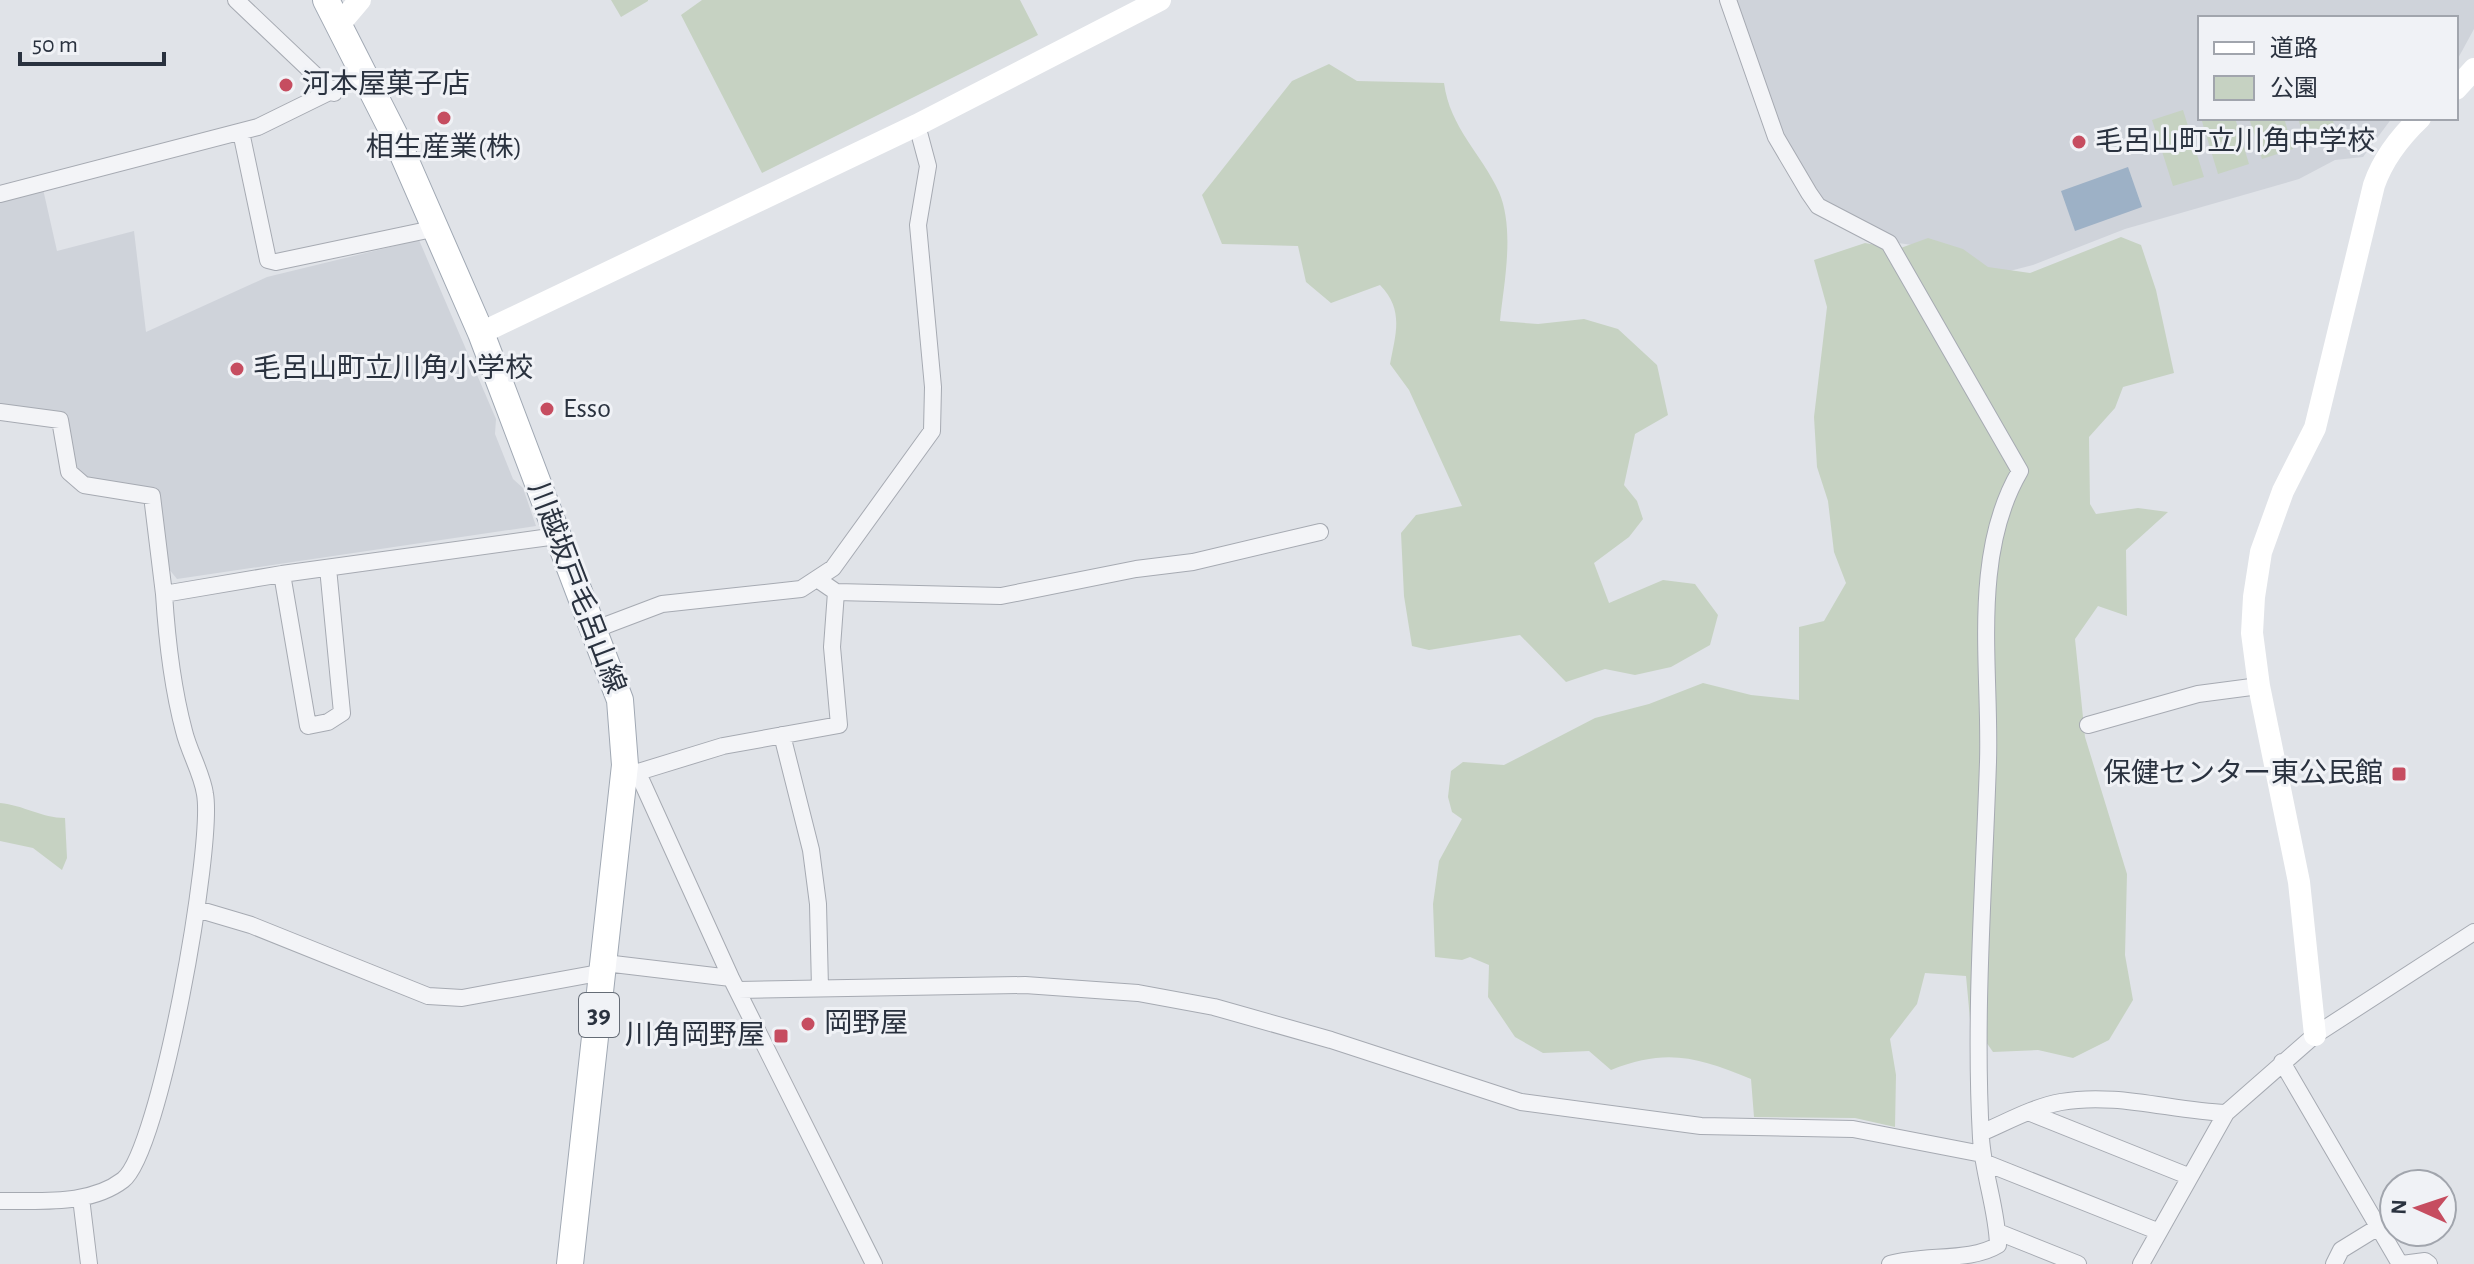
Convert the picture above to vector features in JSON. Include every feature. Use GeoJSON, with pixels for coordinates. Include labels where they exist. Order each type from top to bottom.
{"type":"FeatureCollection","features":[{"type":"Feature","properties":{"kind":"main road","name":"川越坂戸毛呂山線"},"geometry":{"type":"LineString","coordinates":[[326,0],[437,228],[596,629],[620,700],[630,769],[570,1264]]}},
{"type":"Feature","properties":{"kind":"street"},"geometry":{"type":"LineString","coordinates":[[236,0],[334,93]]}},
{"type":"Feature","properties":{"kind":"street"},"geometry":{"type":"LineString","coordinates":[[338,26],[346,0]]}},
{"type":"Feature","properties":{"kind":"street"},"geometry":{"type":"LineString","coordinates":[[338,26],[360,0]]}},
{"type":"Feature","properties":{"kind":"street"},"geometry":{"type":"LineString","coordinates":[[481,333],[917,125],[1160,0]]}},
{"type":"Feature","properties":{"kind":"street"},"geometry":{"type":"LineString","coordinates":[[1728,0],[1776,137],[1809,193],[1818,206],[1889,243],[2020,471],[2009,491],[1985,611],[1988,750],[1978,1050],[1981,1133],[1998,1245],[1984,1254],[1945,1260],[1914,1257],[1890,1264]]}},
{"type":"Feature","properties":{"kind":"street"},"geometry":{"type":"LineString","coordinates":[[2458,87],[2474,69]]}},
{"type":"Feature","properties":{"kind":"street"},"geometry":{"type":"LineString","coordinates":[[0,194],[241,132],[334,93],[364,75]]}},
{"type":"Feature","properties":{"kind":"street"},"geometry":{"type":"LineString","coordinates":[[2315,1035],[2299,882],[2259,686],[2252,633],[2261,552],[2283,491],[2315,428],[2379,170],[2403,135],[2418,120]]}},
{"type":"Feature","properties":{"kind":"street"},"geometry":{"type":"LineString","coordinates":[[596,629],[662,604],[801,589],[833,568],[932,431],[933,387],[918,225],[928,166],[917,125]]}},
{"type":"Feature","properties":{"kind":"street"},"geometry":{"type":"LineString","coordinates":[[241,132],[268,260],[276,262],[437,228]]}},
{"type":"Feature","properties":{"kind":"street"},"geometry":{"type":"LineString","coordinates":[[0,412],[60,420],[69,472],[84,485],[152,496],[173,680],[184,735],[205,795],[197,909],[182,998],[142,1154],[125,1179],[99,1194],[81,1198],[0,1201]]}},
{"type":"Feature","properties":{"kind":"street"},"geometry":{"type":"LineString","coordinates":[[817,579],[836,592],[1001,596],[1136,569],[1193,562],[1320,532]]}},
{"type":"Feature","properties":{"kind":"street"},"geometry":{"type":"LineString","coordinates":[[164,594],[282,574],[557,536]]}},
{"type":"Feature","properties":{"kind":"street"},"geometry":{"type":"LineString","coordinates":[[282,574],[308,726],[328,722],[342,713],[328,568]]}},
{"type":"Feature","properties":{"kind":"street"},"geometry":{"type":"LineString","coordinates":[[836,592],[832,647],[839,725],[723,746],[630,769],[874,1264]]}},
{"type":"Feature","properties":{"kind":"street"},"geometry":{"type":"LineString","coordinates":[[2088,725],[2198,694],[2259,686]]}},
{"type":"Feature","properties":{"kind":"street"},"geometry":{"type":"LineString","coordinates":[[782,735],[811,850],[818,904],[820,988]]}},
{"type":"Feature","properties":{"kind":"street"},"geometry":{"type":"LineString","coordinates":[[197,909],[251,925],[428,996],[462,998],[605,968],[735,984],[820,988],[1025,985],[1138,993],[1214,1007],[1317,1036],[1521,1102],[1701,1126],[1853,1129],[1984,1158],[2157,1231]]}},
{"type":"Feature","properties":{"kind":"street"},"geometry":{"type":"LineString","coordinates":[[2141,1264],[2188,1176],[2224,1124],[2226,1113],[2315,1035],[2474,932]]}},
{"type":"Feature","properties":{"kind":"street"},"geometry":{"type":"LineString","coordinates":[[2282,1062],[2378,1223]]}},
{"type":"Feature","properties":{"kind":"street"},"geometry":{"type":"LineString","coordinates":[[1981,1133],[2028,1112],[2062,1102],[2112,1101],[2226,1113]]}},
{"type":"Feature","properties":{"kind":"street"},"geometry":{"type":"LineString","coordinates":[[2028,1112],[2188,1176]]}},
{"type":"Feature","properties":{"kind":"street"},"geometry":{"type":"LineString","coordinates":[[81,1198],[89,1264]]}},
{"type":"Feature","properties":{"kind":"street"},"geometry":{"type":"LineString","coordinates":[[2334,1264],[2341,1250],[2378,1227]]}},
{"type":"Feature","properties":{"kind":"street"},"geometry":{"type":"LineString","coordinates":[[1998,1232],[2078,1264]]}},
{"type":"Feature","properties":{"kind":"street"},"geometry":{"type":"LineString","coordinates":[[2401,1264],[2425,1261],[2429,1264]]}},
{"type":"Feature","properties":{"kind":"shaded area","name":"毛呂山町立川角中学校"},"geometry":{"type":"Polygon","coordinates":[[[1735,0],[2474,0],[2474,29],[2458,58],[2458,16],[2198,16],[2198,120],[2391,120],[2363,157],[2335,160],[2299,179],[2125,229],[2033,265],[1998,274],[1955,251],[1898,243],[1819,197],[1779,131],[1735,0]]]}},
{"type":"Feature","properties":{"kind":"shaded area","name":"毛呂山町立川角小学校"},"geometry":{"type":"Polygon","coordinates":[[[43,189],[57,251],[134,231],[146,332],[267,277],[419,240],[496,419],[495,434],[513,479],[523,488],[536,526],[177,579],[169,569],[157,488],[89,482],[74,468],[67,413],[0,405],[0,198],[43,189]]]}},
{"type":"Feature","properties":{"kind":"green space"},"geometry":{"type":"Polygon","coordinates":[[[611,0],[648,0],[648,1],[621,17],[611,0]]]}},
{"type":"Feature","properties":{"kind":"green space"},"geometry":{"type":"Polygon","coordinates":[[[702,0],[1020,0],[1038,35],[762,173],[681,15],[702,0]]]}},
{"type":"Feature","properties":{"kind":"green space"},"geometry":{"type":"Polygon","coordinates":[[[1329,64],[1357,81],[1444,83],[1459,127],[1492,178],[1504,207],[1507,256],[1500,321],[1538,324],[1584,319],[1618,329],[1657,365],[1668,415],[1635,434],[1624,485],[1637,501],[1643,519],[1629,537],[1594,563],[1609,603],[1663,580],[1695,584],[1718,615],[1710,645],[1671,667],[1635,675],[1605,669],[1566,682],[1520,635],[1429,650],[1412,646],[1404,596],[1401,533],[1416,515],[1462,506],[1409,390],[1390,364],[1396,322],[1393,303],[1380,285],[1331,303],[1306,282],[1298,246],[1222,244],[1202,195],[1292,81],[1329,64]]]}},
{"type":"Feature","properties":{"kind":"green space"},"geometry":{"type":"Polygon","coordinates":[[[2183,110],[2204,177],[2173,186],[2152,120],[2183,110]]]}},
{"type":"Feature","properties":{"kind":"green space"},"geometry":{"type":"Polygon","coordinates":[[[2202,120],[2236,120],[2249,164],[2218,174],[2202,120]]]}},
{"type":"Feature","properties":{"kind":"green space"},"geometry":{"type":"Polygon","coordinates":[[[2250,120],[2285,120],[2293,149],[2262,159],[2250,120]]]}},
{"type":"Feature","properties":{"kind":"green space"},"geometry":{"type":"Polygon","coordinates":[[[2299,120],[2333,120],[2338,135],[2306,145],[2299,120]]]}},
{"type":"Feature","properties":{"kind":"green space"},"geometry":{"type":"Polygon","coordinates":[[[2121,237],[2141,245],[2156,290],[2174,373],[2123,387],[2115,408],[2089,437],[2090,504],[2096,514],[2138,508],[2168,512],[2126,550],[2127,616],[2098,606],[2075,639],[2085,737],[2127,874],[2125,955],[2133,1000],[2109,1040],[2073,1058],[2038,1050],[1993,1052],[1970,1019],[1966,976],[1925,973],[1917,1004],[1890,1039],[1896,1075],[1895,1127],[1855,1118],[1754,1117],[1751,1079],[1714,1065],[1666,1057],[1611,1070],[1589,1051],[1543,1053],[1515,1037],[1488,997],[1489,965],[1470,957],[1462,960],[1435,957],[1433,904],[1439,861],[1462,819],[1452,812],[1448,797],[1451,771],[1463,762],[1504,765],[1595,718],[1649,704],[1703,683],[1751,695],[1799,700],[1799,627],[1824,621],[1846,583],[1834,552],[1828,501],[1817,467],[1814,417],[1827,307],[1814,260],[1865,243],[1898,249],[1928,238],[1963,249],[1988,267],[2030,273],[2121,237]]]}},
{"type":"Feature","properties":{"kind":"green space"},"geometry":{"type":"Polygon","coordinates":[[[0,803],[65,818],[67,858],[62,870],[33,848],[0,841],[0,803]]]}},
{"type":"Feature","properties":{"kind":"water"},"geometry":{"type":"Polygon","coordinates":[[[2128,167],[2142,207],[2075,231],[2061,191],[2128,167]]]}},
{"type":"Feature","properties":{"kind":"place","name":"河本屋菓子店"},"geometry":{"type":"Point","coordinates":[286,85]}},
{"type":"Feature","properties":{"kind":"place","name":"相生産業(株)"},"geometry":{"type":"Point","coordinates":[444,118]}},
{"type":"Feature","properties":{"kind":"place","name":"毛呂山町立川角中学校"},"geometry":{"type":"Point","coordinates":[2079,142]}},
{"type":"Feature","properties":{"kind":"place","name":"毛呂山町立川角小学校"},"geometry":{"type":"Point","coordinates":[237,369]}},
{"type":"Feature","properties":{"kind":"place","name":"Esso"},"geometry":{"type":"Point","coordinates":[547,409]}},
{"type":"Feature","properties":{"kind":"place","name":"保健センター東公民館"},"geometry":{"type":"Point","coordinates":[2399,774]}},
{"type":"Feature","properties":{"kind":"place","name":"岡野屋"},"geometry":{"type":"Point","coordinates":[808,1024]}},
{"type":"Feature","properties":{"kind":"place","name":"川角岡野屋"},"geometry":{"type":"Point","coordinates":[781,1036]}}]}
